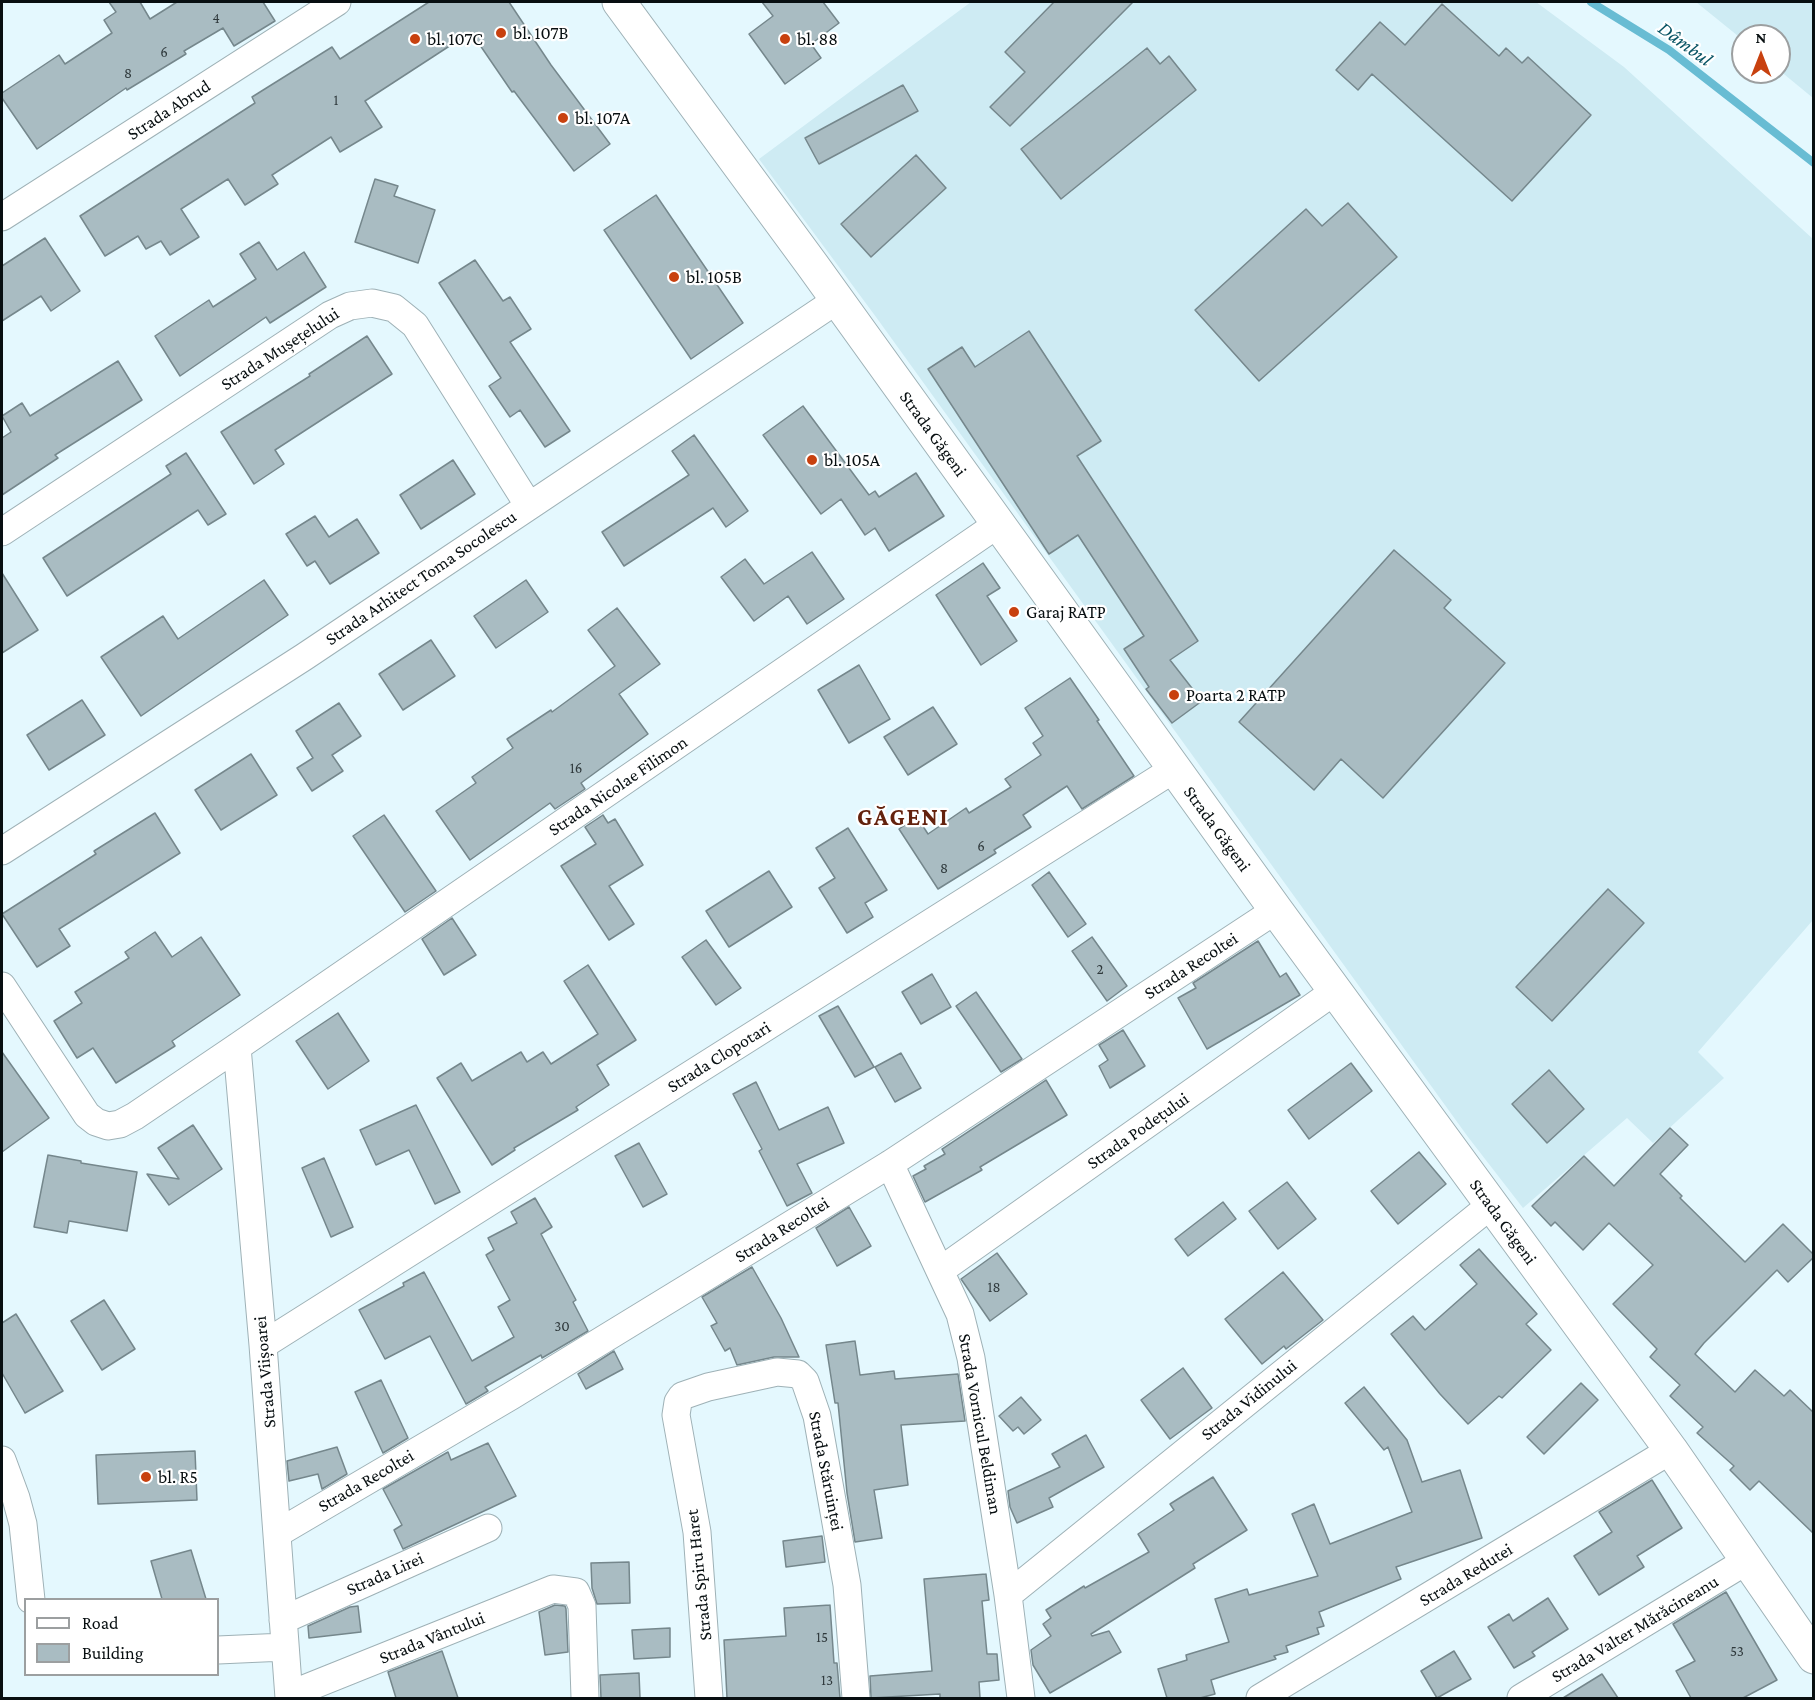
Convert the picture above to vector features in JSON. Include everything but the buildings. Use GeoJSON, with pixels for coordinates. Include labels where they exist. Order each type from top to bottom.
{"type":"FeatureCollection","features":[{"type":"Feature","properties":{"kind":"main road","name":"Strada Găgeni"},"geometry":{"type":"LineString","coordinates":[[619,2],[837,300],[1276,910],[1671,1450],[1814,1657]]}},
{"type":"Feature","properties":{"kind":"street","name":"Strada Abrud"},"geometry":{"type":"LineString","coordinates":[[2,217],[337,2]]}},
{"type":"Feature","properties":{"kind":"street","name":"Strada Arhitect Toma Socolescu"},"geometry":{"type":"LineString","coordinates":[[2,851],[304,657],[837,300]]}},
{"type":"Feature","properties":{"kind":"street","name":"Strada Mușețelului"},"geometry":{"type":"LineString","coordinates":[[2,532],[330,315],[350,306],[372,303],[394,308],[415,325],[530,506]]}},
{"type":"Feature","properties":{"kind":"street","name":"Strada Nicolae Filimon"},"geometry":{"type":"LineString","coordinates":[[237,1047],[998,524]]}},
{"type":"Feature","properties":{"kind":"street","name":"Strada Clopotari"},"geometry":{"type":"LineString","coordinates":[[264,1345],[1174,769]]}},
{"type":"Feature","properties":{"kind":"street","name":"Strada Recoltei"},"geometry":{"type":"LineString","coordinates":[[278,1533],[510,1396],[890,1164],[1276,910]]}},
{"type":"Feature","properties":{"kind":"street"},"geometry":{"type":"LineString","coordinates":[[2,986],[78,1103],[96,1122],[108,1126],[120,1124],[135,1116],[237,1047]]}},
{"type":"Feature","properties":{"kind":"street","name":"Strada Podețului"},"geometry":{"type":"LineString","coordinates":[[941,1270],[1335,991]]}},
{"type":"Feature","properties":{"kind":"street","name":"Strada Viișoarei"},"geometry":{"type":"LineString","coordinates":[[237,1047],[264,1345],[289,1697]]}},
{"type":"Feature","properties":{"kind":"street","name":"Strada Vornicul Beldiman"},"geometry":{"type":"LineString","coordinates":[[890,1164],[960,1314],[971,1358],[1008,1595],[1021,1698]]}},
{"type":"Feature","properties":{"kind":"street","name":"Strada Vidinului"},"geometry":{"type":"LineString","coordinates":[[1008,1595],[1491,1205]]}},
{"type":"Feature","properties":{"kind":"street","name":"Strada Stăruinței"},"geometry":{"type":"LineString","coordinates":[[678,1402],[682,1396],[708,1387],[777,1372],[798,1374],[805,1381],[812,1396],[822,1441],[840,1542],[853,1643],[856,1698]]}},
{"type":"Feature","properties":{"kind":"street","name":"Strada Spiru Haret"},"geometry":{"type":"LineString","coordinates":[[678,1402],[676,1415],[697,1533],[709,1698]]}},
{"type":"Feature","properties":{"kind":"street","name":"Strada Redutei"},"geometry":{"type":"LineString","coordinates":[[1260,1698],[1671,1450]]}},
{"type":"Feature","properties":{"kind":"street"},"geometry":{"type":"LineString","coordinates":[[2,1460],[16,1498],[22,1524],[31,1598]]}},
{"type":"Feature","properties":{"kind":"street","name":"Strada Lirei"},"geometry":{"type":"LineString","coordinates":[[283,1620],[488,1527]]}},
{"type":"Feature","properties":{"kind":"street","name":"Strada Valter Mărăcineanu"},"geometry":{"type":"LineString","coordinates":[[1521,1698],[1748,1560]]}},
{"type":"Feature","properties":{"kind":"street","name":"Strada Vântului"},"geometry":{"type":"LineString","coordinates":[[289,1697],[553,1589],[576,1592],[582,1606],[585,1698]]}},
{"type":"Feature","properties":{"kind":"street"},"geometry":{"type":"LineString","coordinates":[[219,1650],[285,1647]]}},
{"type":"Feature","properties":{"kind":"shaded area"},"geometry":{"type":"Polygon","coordinates":[[[971,2],[1536,2],[1624,67],[1813,239],[1813,920],[1698,1052],[1724,1078],[1653,1143],[1627,1118],[1523,1208],[1468,1137],[876,317],[759,159],[971,2]]]}},
{"type":"Feature","properties":{"kind":"shaded area"},"geometry":{"type":"Polygon","coordinates":[[[1696,2],[1813,2],[1813,98],[1791,80],[1791,24],[1731,24],[1731,30],[1696,2]]]}},
{"type":"Feature","properties":{"kind":"waterway","name":"Dâmbul"},"geometry":{"type":"LineString","coordinates":[[1591,2],[1669,50],[1814,163]]}},
{"type":"Feature","properties":{"kind":"place","name":"bl. 107B"},"geometry":{"type":"Point","coordinates":[501,33]}},
{"type":"Feature","properties":{"kind":"place","name":"bl. 107C"},"geometry":{"type":"Point","coordinates":[415,39]}},
{"type":"Feature","properties":{"kind":"place","name":"bl. 88"},"geometry":{"type":"Point","coordinates":[785,39]}},
{"type":"Feature","properties":{"kind":"place","name":"bl. 107A"},"geometry":{"type":"Point","coordinates":[563,118]}},
{"type":"Feature","properties":{"kind":"place","name":"bl. 105B"},"geometry":{"type":"Point","coordinates":[674,277]}},
{"type":"Feature","properties":{"kind":"place","name":"bl. 105A"},"geometry":{"type":"Point","coordinates":[812,460]}},
{"type":"Feature","properties":{"kind":"place","name":"Garaj RATP"},"geometry":{"type":"Point","coordinates":[1014,612]}},
{"type":"Feature","properties":{"kind":"place","name":"Poarta 2 RATP"},"geometry":{"type":"Point","coordinates":[1174,695]}},
{"type":"Feature","properties":{"kind":"place","name":"bl. R5"},"geometry":{"type":"Point","coordinates":[146,1477]}},
{"type":"Feature","properties":{"kind":"district","name":"GĂGENI"},"geometry":{"type":"Point","coordinates":[903,818]}}]}
